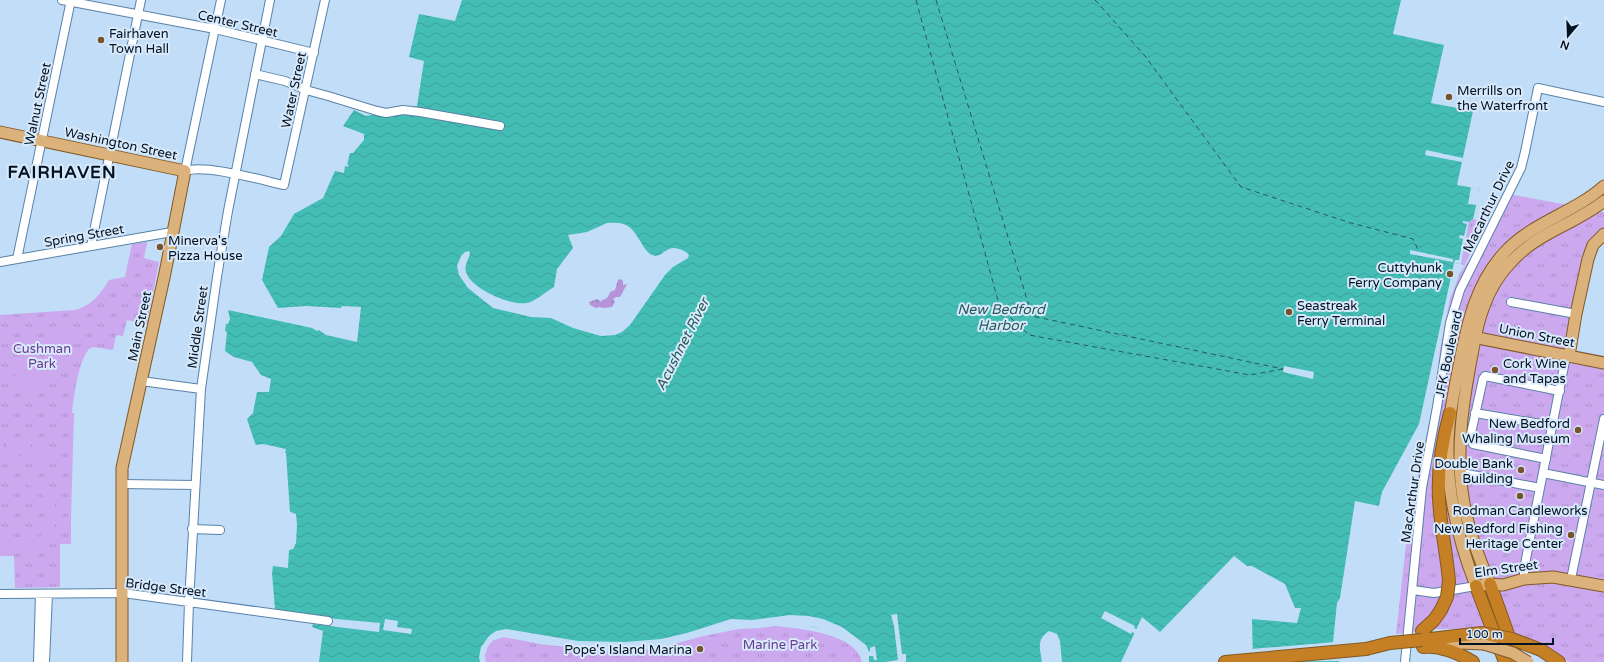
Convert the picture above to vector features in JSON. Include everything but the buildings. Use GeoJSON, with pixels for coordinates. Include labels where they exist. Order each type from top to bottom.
{"type":"FeatureCollection","features":[{"type":"Feature","properties":{"kind":"highway"},"geometry":{"type":"LineString","coordinates":[[1424,641],[1447,597],[1449,581],[1440,511],[1439,489],[1443,439],[1450,413]]}},
{"type":"Feature","properties":{"kind":"highway"},"geometry":{"type":"LineString","coordinates":[[1490,584],[1518,662]]}},
{"type":"Feature","properties":{"kind":"highway"},"geometry":{"type":"LineString","coordinates":[[1476,586],[1505,662]]}},
{"type":"Feature","properties":{"kind":"highway"},"geometry":{"type":"LineString","coordinates":[[1366,649],[1390,643],[1512,639],[1541,650],[1559,662]]}},
{"type":"Feature","properties":{"kind":"highway"},"geometry":{"type":"LineString","coordinates":[[1225,662],[1366,649],[1390,650],[1424,641],[1458,654],[1473,662]]}},
{"type":"Feature","properties":{"kind":"main road","name":"Washington Street"},"geometry":{"type":"LineString","coordinates":[[0,132],[185,170]]}},
{"type":"Feature","properties":{"kind":"main road","name":"Main Street"},"geometry":{"type":"LineString","coordinates":[[122,662],[122,468],[185,170]]}},
{"type":"Feature","properties":{"kind":"main road","name":"JFK Boulevard"},"geometry":{"type":"LineString","coordinates":[[1490,584],[1467,520],[1462,495],[1460,467],[1460,441],[1472,309],[1478,292],[1493,266],[1505,252],[1530,230],[1582,202],[1604,186]]}},
{"type":"Feature","properties":{"kind":"main road","name":"JFK Boulevard"},"geometry":{"type":"LineString","coordinates":[[1476,586],[1460,540],[1451,500],[1448,450],[1450,413],[1470,336],[1488,296],[1500,275],[1513,260],[1528,245],[1604,201]]}},
{"type":"Feature","properties":{"kind":"main road"},"geometry":{"type":"LineString","coordinates":[[1568,356],[1589,255],[1594,245],[1604,234]]}},
{"type":"Feature","properties":{"kind":"main road","name":"Union Street"},"geometry":{"type":"LineString","coordinates":[[1470,336],[1604,363]]}},
{"type":"Feature","properties":{"kind":"main road","name":"Elm Street"},"geometry":{"type":"LineString","coordinates":[[1476,586],[1490,584],[1503,585],[1524,579],[1553,577],[1604,586]]}},
{"type":"Feature","properties":{"kind":"main road"},"geometry":{"type":"LineString","coordinates":[[1483,639],[1528,662]]}},
{"type":"Feature","properties":{"kind":"street","name":"Center Street"},"geometry":{"type":"LineString","coordinates":[[62,0],[215,29],[314,53]]}},
{"type":"Feature","properties":{"kind":"street"},"geometry":{"type":"LineString","coordinates":[[91,246],[141,0]]}},
{"type":"Feature","properties":{"kind":"street","name":"Main Street"},"geometry":{"type":"LineString","coordinates":[[185,170],[221,0]]}},
{"type":"Feature","properties":{"kind":"street","name":"Middle Street"},"geometry":{"type":"LineString","coordinates":[[187,662],[192,529],[201,389],[217,277],[235,174],[270,0]]}},
{"type":"Feature","properties":{"kind":"street","name":"Water Street"},"geometry":{"type":"LineString","coordinates":[[284,185],[325,0]]}},
{"type":"Feature","properties":{"kind":"street","name":"Walnut Street"},"geometry":{"type":"LineString","coordinates":[[17,259],[71,1]]}},
{"type":"Feature","properties":{"kind":"street"},"geometry":{"type":"LineString","coordinates":[[255,74],[286,81],[306,90],[376,111],[386,113],[403,110],[420,112],[500,126]]}},
{"type":"Feature","properties":{"kind":"street","name":"Macarthur Drive"},"geometry":{"type":"LineString","coordinates":[[1449,326],[1460,290],[1521,168],[1538,88],[1604,102]]}},
{"type":"Feature","properties":{"kind":"street","name":"Washington Street"},"geometry":{"type":"LineString","coordinates":[[185,170],[192,168],[235,174],[284,185]]}},
{"type":"Feature","properties":{"kind":"street","name":"Spring Street"},"geometry":{"type":"LineString","coordinates":[[0,262],[172,232]]}},
{"type":"Feature","properties":{"kind":"street"},"geometry":{"type":"LineString","coordinates":[[1511,302],[1576,314]]}},
{"type":"Feature","properties":{"kind":"street","name":"MacArthur Drive"},"geometry":{"type":"LineString","coordinates":[[1405,662],[1423,482],[1436,416],[1449,326]]}},
{"type":"Feature","properties":{"kind":"street"},"geometry":{"type":"LineString","coordinates":[[1524,579],[1524,568],[1568,356]]}},
{"type":"Feature","properties":{"kind":"street"},"geometry":{"type":"LineString","coordinates":[[1546,459],[1473,444],[1470,438],[1475,413],[1482,380],[1486,376],[1560,391]]}},
{"type":"Feature","properties":{"kind":"street"},"geometry":{"type":"LineString","coordinates":[[141,381],[201,389]]}},
{"type":"Feature","properties":{"kind":"street"},"geometry":{"type":"LineString","coordinates":[[1475,413],[1553,426]]}},
{"type":"Feature","properties":{"kind":"street"},"geometry":{"type":"LineString","coordinates":[[1571,579],[1604,419]]}},
{"type":"Feature","properties":{"kind":"street"},"geometry":{"type":"LineString","coordinates":[[1543,473],[1604,485]]}},
{"type":"Feature","properties":{"kind":"street"},"geometry":{"type":"LineString","coordinates":[[1467,474],[1540,488]]}},
{"type":"Feature","properties":{"kind":"street"},"geometry":{"type":"LineString","coordinates":[[121,484],[195,485]]}},
{"type":"Feature","properties":{"kind":"street"},"geometry":{"type":"LineString","coordinates":[[192,529],[220,530]]}},
{"type":"Feature","properties":{"kind":"street","name":"Elm Street"},"geometry":{"type":"LineString","coordinates":[[1413,590],[1434,593],[1476,586]]}},
{"type":"Feature","properties":{"kind":"street","name":"Bridge Street"},"geometry":{"type":"LineString","coordinates":[[0,594],[123,593],[328,621]]}},
{"type":"Feature","properties":{"kind":"street"},"geometry":{"type":"LineString","coordinates":[[38,662],[44,594]]}},
{"type":"Feature","properties":{"kind":"street"},"geometry":{"type":"LineString","coordinates":[[44,594],[45,662]]}},
{"type":"Feature","properties":{"kind":"green space"},"geometry":{"type":"Polygon","coordinates":[[[1504,193],[1604,212],[1604,228],[1600,231],[1566,349],[1604,356],[1604,662],[1569,662],[1546,646],[1531,639],[1514,634],[1485,629],[1432,629],[1396,634],[1406,545],[1414,496],[1434,399],[1440,350],[1450,299],[1460,273],[1475,252],[1488,229],[1504,193]]]}},
{"type":"Feature","properties":{"kind":"green space"},"geometry":{"type":"Polygon","coordinates":[[[1473,219],[1485,223],[1485,225],[1464,266],[1461,264],[1469,222],[1473,219]]]}},
{"type":"Feature","properties":{"kind":"green space","name":"Cushman Park"},"geometry":{"type":"Polygon","coordinates":[[[147,242],[144,258],[159,262],[147,324],[127,320],[123,336],[116,335],[113,350],[93,347],[89,349],[79,370],[72,413],[74,413],[71,544],[60,544],[60,587],[15,588],[14,556],[0,556],[0,315],[75,310],[81,308],[99,295],[109,280],[125,277],[132,244],[147,242]]]}},
{"type":"Feature","properties":{"kind":"green space"},"geometry":{"type":"Polygon","coordinates":[[[621,279],[623,281],[623,285],[627,284],[620,297],[613,299],[615,302],[612,307],[596,308],[590,305],[589,302],[598,299],[601,302],[606,298],[610,292],[615,290],[618,280],[621,279]]]}},
{"type":"Feature","properties":{"kind":"green space"},"geometry":{"type":"Polygon","coordinates":[[[68,325],[71,356],[54,358],[50,327],[68,325]]]}},
{"type":"Feature","properties":{"kind":"green space"},"geometry":{"type":"Polygon","coordinates":[[[39,355],[46,360],[47,369],[44,381],[34,389],[25,388],[15,380],[16,357],[39,355]]]}},
{"type":"Feature","properties":{"kind":"green space"},"geometry":{"type":"Polygon","coordinates":[[[21,442],[31,442],[31,464],[21,464],[21,442]]]}},
{"type":"Feature","properties":{"kind":"green space"},"geometry":{"type":"Polygon","coordinates":[[[35,442],[45,442],[45,464],[35,464],[35,442]]]}},
{"type":"Feature","properties":{"kind":"green space"},"geometry":{"type":"Polygon","coordinates":[[[0,443],[4,443],[4,465],[0,465],[0,443]]]}},
{"type":"Feature","properties":{"kind":"green space"},"geometry":{"type":"Polygon","coordinates":[[[7,443],[18,443],[18,465],[7,465],[7,443]]]}},
{"type":"Feature","properties":{"kind":"green space"},"geometry":{"type":"Polygon","coordinates":[[[0,478],[49,478],[49,489],[53,496],[57,514],[54,528],[46,540],[26,549],[0,549],[0,544],[30,543],[41,536],[48,522],[48,514],[47,506],[40,492],[29,485],[22,483],[0,483],[0,478]]]}},
{"type":"Feature","properties":{"kind":"green space","name":"Marine Park"},"geometry":{"type":"Polygon","coordinates":[[[776,626],[812,631],[826,634],[838,639],[858,652],[862,662],[486,662],[485,655],[488,646],[492,641],[504,637],[540,644],[600,651],[628,652],[675,644],[693,638],[739,629],[776,626]]]}},
{"type":"Feature","properties":{"kind":"water","name":"New Bedford Harbor"},"geometry":{"type":"Polygon","coordinates":[[[462,0],[1401,0],[1393,34],[1444,45],[1431,103],[1473,111],[1457,185],[1480,189],[1473,219],[1469,222],[1461,264],[1454,263],[1419,424],[1382,492],[1379,506],[1355,501],[1340,598],[1337,603],[1333,642],[1339,662],[1253,662],[1252,619],[1297,623],[1301,608],[1295,608],[1285,584],[1252,566],[1247,566],[1234,556],[1160,632],[1142,617],[1121,662],[1062,662],[1060,641],[1057,634],[1049,631],[1042,638],[1040,645],[1042,662],[864,662],[864,654],[853,641],[837,632],[795,623],[736,625],[620,649],[510,635],[493,638],[484,650],[484,662],[319,662],[323,631],[312,627],[313,624],[379,632],[380,623],[336,619],[275,609],[272,573],[273,566],[288,568],[289,550],[292,547],[293,513],[290,512],[286,453],[256,446],[247,419],[253,413],[257,392],[269,392],[271,379],[261,375],[252,362],[234,357],[225,351],[227,332],[225,331],[226,324],[228,324],[230,319],[228,310],[312,328],[317,331],[319,330],[326,335],[357,342],[361,307],[342,306],[341,308],[306,306],[278,308],[262,280],[269,247],[281,236],[294,214],[323,198],[335,171],[344,173],[345,166],[348,167],[349,165],[347,165],[350,153],[353,153],[364,140],[364,134],[343,126],[354,110],[366,116],[417,106],[424,61],[409,57],[419,14],[455,21],[462,0]],[[607,223],[587,232],[568,235],[573,248],[557,269],[554,287],[530,302],[511,302],[492,295],[475,284],[466,272],[466,263],[470,254],[469,251],[465,252],[461,256],[457,266],[459,275],[468,288],[493,308],[531,317],[551,318],[573,328],[601,336],[615,335],[622,332],[630,325],[665,275],[673,267],[688,258],[689,255],[688,253],[674,248],[671,248],[656,256],[650,254],[632,229],[624,224],[607,223]]]}},
{"type":"Feature","properties":{"kind":"pier"},"geometry":{"type":"Polygon","coordinates":[[[1426,150],[1463,158],[1462,162],[1425,155],[1426,150]]]}},
{"type":"Feature","properties":{"kind":"pier"},"geometry":{"type":"Polygon","coordinates":[[[1471,187],[1480,189],[1477,205],[1468,204],[1471,187]]]}},
{"type":"Feature","properties":{"kind":"pier"},"geometry":{"type":"Polygon","coordinates":[[[1463,221],[1469,222],[1461,264],[1454,263],[1455,260],[1459,260],[1463,239],[1459,238],[1460,235],[1464,236],[1467,224],[1463,223],[1463,221]]]}},
{"type":"Feature","properties":{"kind":"pier"},"geometry":{"type":"Polygon","coordinates":[[[1410,250],[1453,259],[1453,262],[1410,254],[1410,250]]]}},
{"type":"Feature","properties":{"kind":"pier"},"geometry":{"type":"Polygon","coordinates":[[[1284,366],[1314,372],[1313,379],[1283,372],[1284,366]]]}},
{"type":"Feature","properties":{"kind":"pier"},"geometry":{"type":"Polygon","coordinates":[[[263,444],[286,449],[285,453],[256,448],[253,445],[263,444]]]}},
{"type":"Feature","properties":{"kind":"pier"},"geometry":{"type":"Polygon","coordinates":[[[290,512],[296,514],[297,525],[296,543],[293,549],[289,550],[292,525],[290,512]]]}},
{"type":"Feature","properties":{"kind":"pier"},"geometry":{"type":"Polygon","coordinates":[[[1105,611],[1135,626],[1134,628],[1138,630],[1136,634],[1132,632],[1131,634],[1101,618],[1105,611]]]}},
{"type":"Feature","properties":{"kind":"pier"},"geometry":{"type":"Polygon","coordinates":[[[897,614],[902,654],[906,654],[906,662],[885,662],[898,660],[894,626],[891,615],[897,614]]]}},
{"type":"Feature","properties":{"kind":"pier"},"geometry":{"type":"Polygon","coordinates":[[[790,615],[809,616],[823,619],[842,627],[866,645],[869,652],[870,648],[875,646],[877,660],[874,660],[873,656],[869,656],[869,662],[862,662],[862,655],[859,650],[846,638],[815,627],[795,625],[736,627],[685,641],[647,648],[605,652],[503,637],[494,639],[488,646],[484,656],[485,662],[480,662],[479,657],[481,647],[489,636],[496,631],[506,629],[578,641],[625,642],[661,639],[687,633],[731,619],[752,620],[790,615]]]}},
{"type":"Feature","properties":{"kind":"pier"},"geometry":{"type":"Polygon","coordinates":[[[385,619],[398,621],[397,627],[412,629],[411,634],[383,630],[385,619]]]}},
{"type":"Feature","properties":{"kind":"pier"},"geometry":{"type":"Polygon","coordinates":[[[1335,642],[1341,661],[1251,662],[1251,649],[1335,642]]]}},
{"type":"Feature","properties":{"kind":"ferry route"},"geometry":{"type":"LineString","coordinates":[[916,0],[1000,308],[1029,335],[1250,375],[1283,369]]}},
{"type":"Feature","properties":{"kind":"ferry route"},"geometry":{"type":"LineString","coordinates":[[936,0],[1032,316],[1283,369]]}},
{"type":"Feature","properties":{"kind":"ferry route"},"geometry":{"type":"LineString","coordinates":[[1095,0],[1145,56],[1241,187],[1351,223],[1413,239],[1419,252]]}},
{"type":"Feature","properties":{"kind":"place","name":"Fairhaven Town Hall"},"geometry":{"type":"Point","coordinates":[101,40]}},
{"type":"Feature","properties":{"kind":"place","name":"Merrills on the Waterfront"},"geometry":{"type":"Point","coordinates":[1449,97]}},
{"type":"Feature","properties":{"kind":"place","name":"Minerva's Pizza House"},"geometry":{"type":"Point","coordinates":[160,247]}},
{"type":"Feature","properties":{"kind":"place","name":"Cuttyhunk Ferry Company"},"geometry":{"type":"Point","coordinates":[1450,274]}},
{"type":"Feature","properties":{"kind":"place","name":"Seastreak Ferry Terminal"},"geometry":{"type":"Point","coordinates":[1289,312]}},
{"type":"Feature","properties":{"kind":"place","name":"Cork Wine and Tapas"},"geometry":{"type":"Point","coordinates":[1495,370]}},
{"type":"Feature","properties":{"kind":"place","name":"New Bedford Whaling Museum"},"geometry":{"type":"Point","coordinates":[1578,430]}},
{"type":"Feature","properties":{"kind":"place","name":"Double Bank Building"},"geometry":{"type":"Point","coordinates":[1521,470]}},
{"type":"Feature","properties":{"kind":"place","name":"Rodman Candleworks"},"geometry":{"type":"Point","coordinates":[1520,496]}},
{"type":"Feature","properties":{"kind":"place","name":"New Bedford Fishing Heritage Center"},"geometry":{"type":"Point","coordinates":[1571,535]}},
{"type":"Feature","properties":{"kind":"place","name":"Pope's Island Marina"},"geometry":{"type":"Point","coordinates":[700,649]}},
{"type":"Feature","properties":{"kind":"district","name":"FAIRHAVEN"},"geometry":{"type":"Point","coordinates":[62,172]}},
{"type":"Feature","properties":{"kind":"water label","name":"Acushnet River"},"geometry":{"type":"Point","coordinates":[682,344]}}]}
